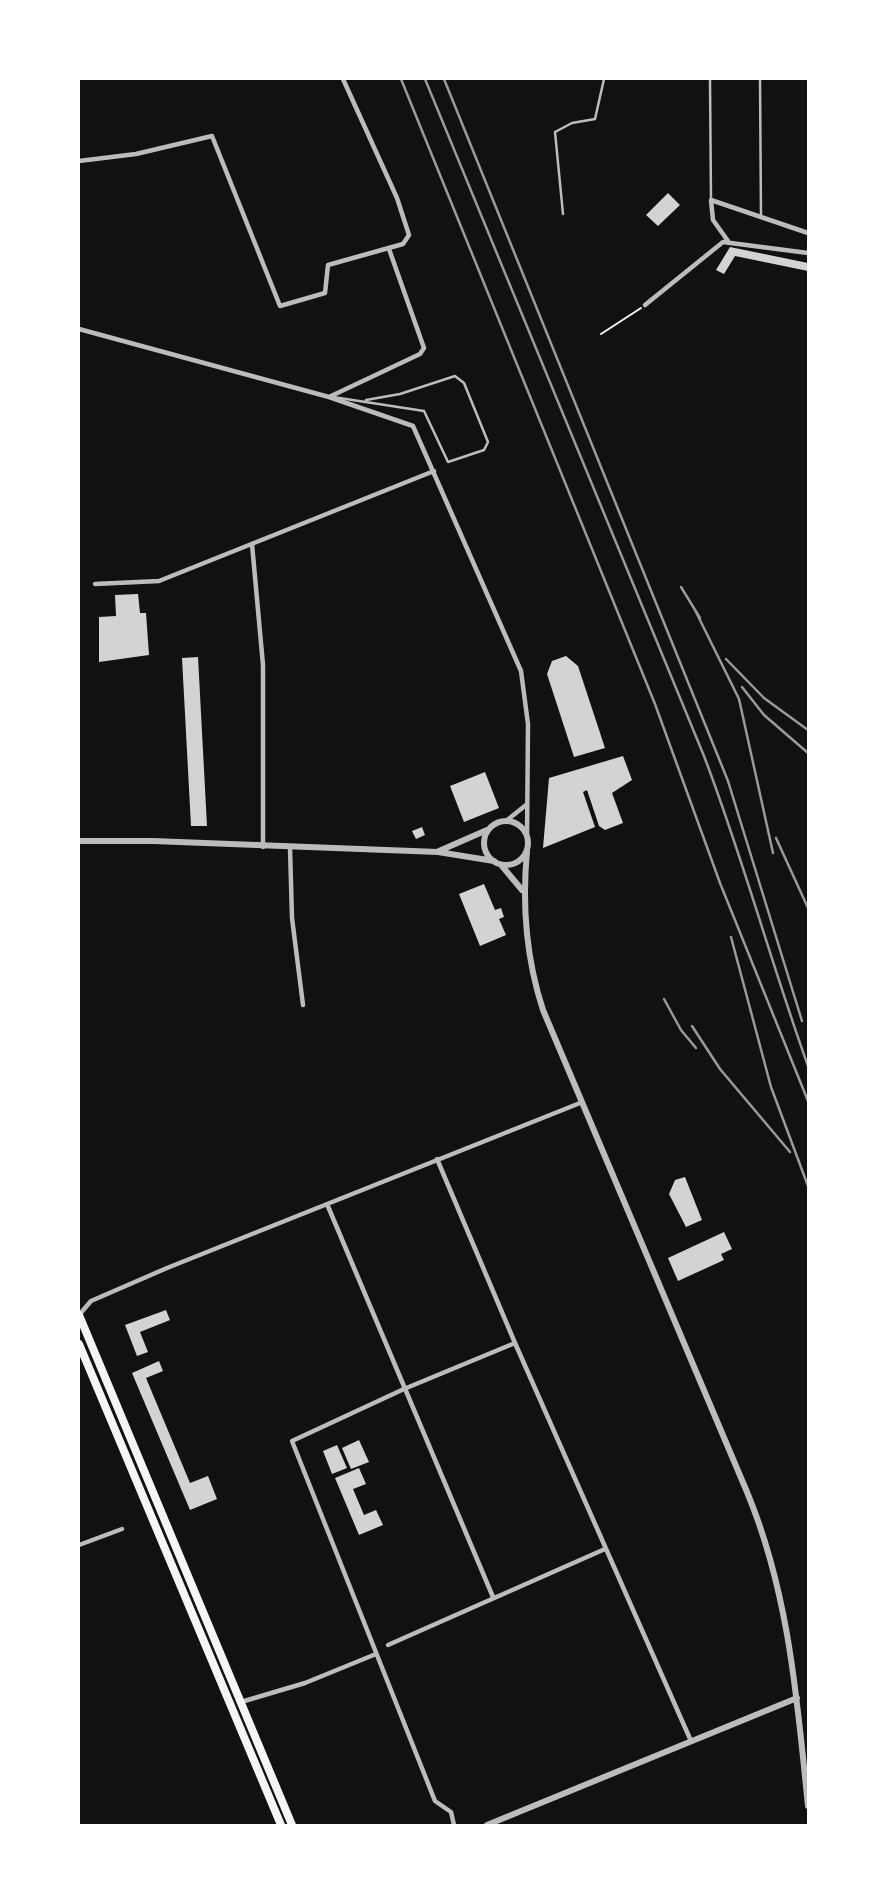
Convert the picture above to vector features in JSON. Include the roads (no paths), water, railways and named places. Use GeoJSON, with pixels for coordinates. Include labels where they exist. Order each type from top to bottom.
{"type":"FeatureCollection","features":[{"type":"Feature","properties":{"kind":"main road"},"geometry":{"type":"LineString","coordinates":[[79,1315],[292,1825]]}},
{"type":"Feature","properties":{"kind":"main road"},"geometry":{"type":"LineString","coordinates":[[79,1343],[281,1825]]}},
{"type":"Feature","properties":{"kind":"street"},"geometry":{"type":"LineString","coordinates":[[79,161],[136,154],[212,136],[280,306],[325,293],[328,265],[403,244],[409,235],[407,222],[343,79]]}},
{"type":"Feature","properties":{"kind":"street"},"geometry":{"type":"LineString","coordinates":[[808,233],[711,200],[713,220],[728,241],[808,253]]}},
{"type":"Feature","properties":{"kind":"street"},"geometry":{"type":"LineString","coordinates":[[645,305],[728,241]]}},
{"type":"Feature","properties":{"kind":"street"},"geometry":{"type":"LineString","coordinates":[[329,397],[420,354],[424,348],[389,249]]}},
{"type":"Feature","properties":{"kind":"street"},"geometry":{"type":"LineString","coordinates":[[79,328],[329,397],[414,426],[523,678],[528,724],[527,851],[523,891],[536,988],[580,1102],[761,1525],[780,1595],[797,1698],[808,1806]]}},
{"type":"Feature","properties":{"kind":"street"},"geometry":{"type":"LineString","coordinates":[[95,584],[159,581],[434,471]]}},
{"type":"Feature","properties":{"kind":"street"},"geometry":{"type":"LineString","coordinates":[[251,544],[263,672],[263,847]]}},
{"type":"Feature","properties":{"kind":"street"},"geometry":{"type":"LineString","coordinates":[[438,852],[506,821],[527,805]]}},
{"type":"Feature","properties":{"kind":"street"},"geometry":{"type":"LineString","coordinates":[[506,821],[518,825],[527,838]]}},
{"type":"Feature","properties":{"kind":"street"},"geometry":{"type":"LineString","coordinates":[[490,828],[484,846],[497,863],[512,874],[523,891]]}},
{"type":"Feature","properties":{"kind":"street"},"geometry":{"type":"LineString","coordinates":[[79,841],[160,841],[438,852],[497,863],[515,863],[527,851]]}},
{"type":"Feature","properties":{"kind":"street"},"geometry":{"type":"LineString","coordinates":[[290,848],[292,918],[303,1005]]}},
{"type":"Feature","properties":{"kind":"street"},"geometry":{"type":"LineString","coordinates":[[79,1315],[91,1301],[580,1102]]}},
{"type":"Feature","properties":{"kind":"street"},"geometry":{"type":"LineString","coordinates":[[437,1159],[515,1343],[691,1741]]}},
{"type":"Feature","properties":{"kind":"street"},"geometry":{"type":"LineString","coordinates":[[327,1204],[493,1597]]}},
{"type":"Feature","properties":{"kind":"street"},"geometry":{"type":"LineString","coordinates":[[454,1825],[451,1812],[435,1801],[292,1441],[404,1389],[515,1343]]}},
{"type":"Feature","properties":{"kind":"street"},"geometry":{"type":"LineString","coordinates":[[79,1545],[122,1529]]}},
{"type":"Feature","properties":{"kind":"street"},"geometry":{"type":"LineString","coordinates":[[388,1645],[605,1549]]}},
{"type":"Feature","properties":{"kind":"street"},"geometry":{"type":"LineString","coordinates":[[241,1703],[305,1683],[376,1654]]}},
{"type":"Feature","properties":{"kind":"street"},"geometry":{"type":"LineString","coordinates":[[487,1825],[797,1698]]}},
{"type":"Feature","properties":{"kind":"lane"},"geometry":{"type":"LineString","coordinates":[[563,214],[555,132],[572,123],[595,119],[604,79]]}},
{"type":"Feature","properties":{"kind":"lane"},"geometry":{"type":"LineString","coordinates":[[710,79],[711,200]]}},
{"type":"Feature","properties":{"kind":"lane"},"geometry":{"type":"LineString","coordinates":[[760,79],[761,219]]}},
{"type":"Feature","properties":{"kind":"lane"},"geometry":{"type":"LineString","coordinates":[[329,397],[366,400],[424,411],[448,463],[484,450],[488,442],[464,383],[455,376],[400,394],[366,400]]}},
{"type":"Feature","properties":{"kind":"railway"},"geometry":{"type":"LineString","coordinates":[[401,79],[655,704],[720,883],[808,1101]]}},
{"type":"Feature","properties":{"kind":"railway"},"geometry":{"type":"LineString","coordinates":[[425,79],[704,756],[808,1066]]}},
{"type":"Feature","properties":{"kind":"railway"},"geometry":{"type":"LineString","coordinates":[[444,79],[728,781],[802,1021]]}},
{"type":"Feature","properties":{"kind":"railway"},"geometry":{"type":"LineString","coordinates":[[681,587],[700,618]]}},
{"type":"Feature","properties":{"kind":"railway"},"geometry":{"type":"LineString","coordinates":[[695,610],[739,699],[773,853]]}},
{"type":"Feature","properties":{"kind":"railway"},"geometry":{"type":"LineString","coordinates":[[726,659],[764,698],[808,730]]}},
{"type":"Feature","properties":{"kind":"railway"},"geometry":{"type":"LineString","coordinates":[[742,687],[764,715],[808,753]]}},
{"type":"Feature","properties":{"kind":"railway"},"geometry":{"type":"LineString","coordinates":[[776,838],[808,908]]}},
{"type":"Feature","properties":{"kind":"railway"},"geometry":{"type":"LineString","coordinates":[[731,937],[771,1087],[808,1186]]}},
{"type":"Feature","properties":{"kind":"railway"},"geometry":{"type":"LineString","coordinates":[[664,999],[681,1030],[696,1048]]}},
{"type":"Feature","properties":{"kind":"railway"},"geometry":{"type":"LineString","coordinates":[[692,1026],[720,1069],[790,1152]]}}]}
